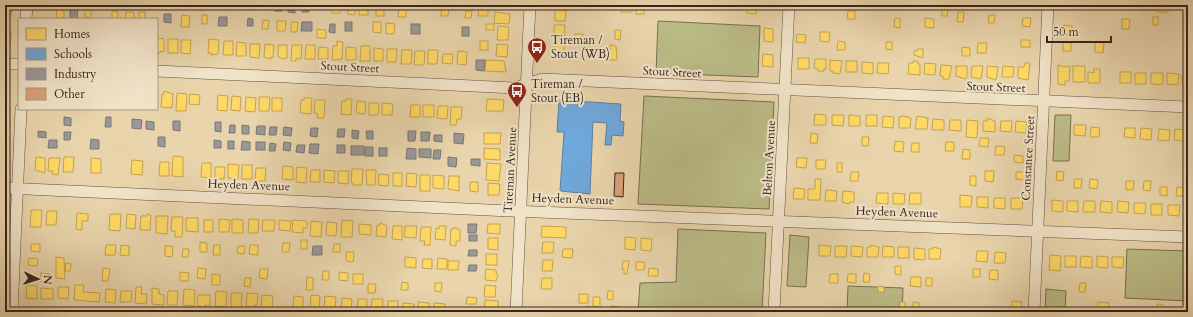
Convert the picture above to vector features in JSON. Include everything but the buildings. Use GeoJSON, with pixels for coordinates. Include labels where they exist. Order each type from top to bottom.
{"type":"FeatureCollection","features":[{"type":"Feature","properties":{"kind":"street"},"geometry":{"type":"LineString","coordinates":[[26,18],[27,5]]}},
{"type":"Feature","properties":{"kind":"street","name":"Tireman Avenue"},"geometry":{"type":"LineString","coordinates":[[516,312],[530,5]]}},
{"type":"Feature","properties":{"kind":"street","name":"Belton Avenue"},"geometry":{"type":"LineString","coordinates":[[774,312],[786,91],[789,5]]}},
{"type":"Feature","properties":{"kind":"street","name":"Constance Street"},"geometry":{"type":"LineString","coordinates":[[1034,312],[1048,5]]}},
{"type":"Feature","properties":{"kind":"street"},"geometry":{"type":"LineString","coordinates":[[5,64],[18,64]]}},
{"type":"Feature","properties":{"kind":"street","name":"Stout Street"},"geometry":{"type":"LineString","coordinates":[[158,71],[515,88],[542,79],[786,91],[1188,107]]}},
{"type":"Feature","properties":{"kind":"street"},"geometry":{"type":"LineString","coordinates":[[12,312],[21,110]]}},
{"type":"Feature","properties":{"kind":"street","name":"Heyden Avenue"},"geometry":{"type":"LineString","coordinates":[[5,188],[1188,237]]}},
{"type":"Feature","properties":{"kind":"green space"},"geometry":{"type":"Polygon","coordinates":[[[658,21],[760,26],[758,77],[656,73],[658,21]]]}},
{"type":"Feature","properties":{"kind":"green space"},"geometry":{"type":"Polygon","coordinates":[[[644,96],[774,102],[769,209],[638,204],[644,96]]]}},
{"type":"Feature","properties":{"kind":"green space"},"geometry":{"type":"Polygon","coordinates":[[[1055,115],[1071,115],[1069,161],[1053,161],[1055,115]]]}},
{"type":"Feature","properties":{"kind":"green space"},"geometry":{"type":"Polygon","coordinates":[[[678,229],[766,233],[762,312],[638,312],[640,283],[676,282],[678,229]]]}},
{"type":"Feature","properties":{"kind":"green space"},"geometry":{"type":"Polygon","coordinates":[[[790,235],[809,237],[806,287],[787,286],[790,235]]]}},
{"type":"Feature","properties":{"kind":"green space"},"geometry":{"type":"Polygon","coordinates":[[[1127,249],[1188,251],[1188,301],[1125,298],[1127,249]]]}},
{"type":"Feature","properties":{"kind":"green space"},"geometry":{"type":"Polygon","coordinates":[[[848,286],[903,288],[902,312],[847,312],[848,286]]]}},
{"type":"Feature","properties":{"kind":"green space"},"geometry":{"type":"Polygon","coordinates":[[[1046,289],[1066,291],[1065,312],[1045,312],[1046,289]]]}},
{"type":"Feature","properties":{"kind":"place","name":"Tireman / Stout (WB)"},"geometry":{"type":"Point","coordinates":[537,64]}},
{"type":"Feature","properties":{"kind":"place","name":"Tireman / Stout (EB)"},"geometry":{"type":"Point","coordinates":[517,108]}}]}
